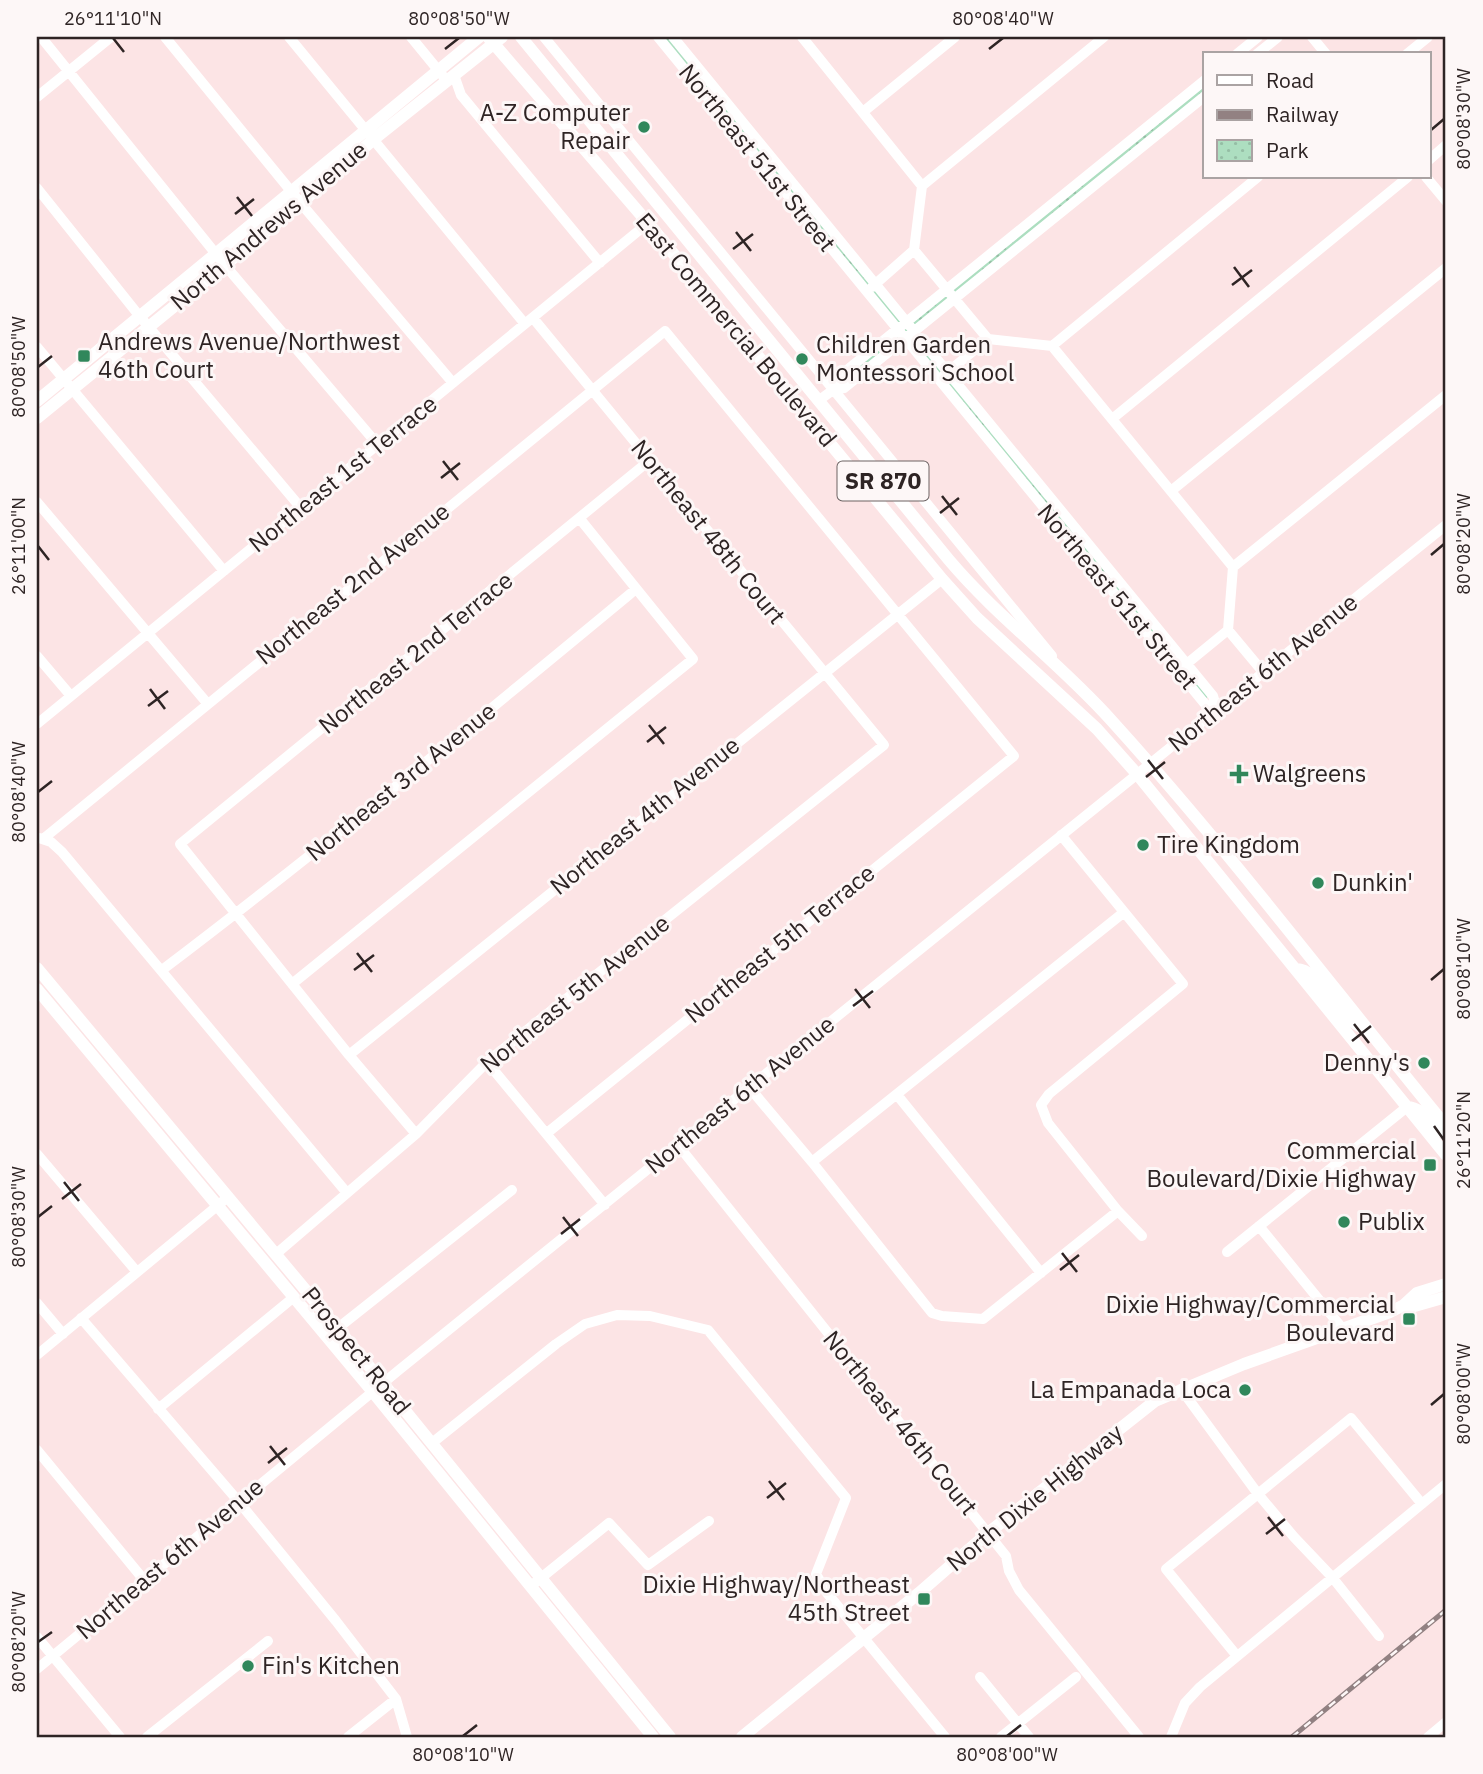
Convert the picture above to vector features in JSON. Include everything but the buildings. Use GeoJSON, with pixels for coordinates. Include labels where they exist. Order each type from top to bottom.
{"type":"FeatureCollection","features":[{"type":"Feature","properties":{"kind":"main road","name":"North Andrews Avenue"},"geometry":{"type":"LineString","coordinates":[[220,259],[301,203],[438,70],[479,37]]}},
{"type":"Feature","properties":{"kind":"main road","name":"East Commercial Boulevard"},"geometry":{"type":"LineString","coordinates":[[521,37],[949,560],[990,605],[1074,682],[1150,764],[1446,1126]]}},
{"type":"Feature","properties":{"kind":"main road","name":"North Andrews Avenue"},"geometry":{"type":"LineString","coordinates":[[37,418],[67,384],[220,259],[292,191],[450,78],[495,39]]}},
{"type":"Feature","properties":{"kind":"main road","name":"East Commercial Boulevard"},"geometry":{"type":"LineString","coordinates":[[495,39],[942,579],[977,618],[1097,729],[1137,774],[1446,1155]]}},
{"type":"Feature","properties":{"kind":"main road"},"geometry":{"type":"LineString","coordinates":[[605,172],[617,175],[647,208],[662,211]]}},
{"type":"Feature","properties":{"kind":"main road"},"geometry":{"type":"LineString","coordinates":[[648,223],[664,228],[702,272],[714,274]]}},
{"type":"Feature","properties":{"kind":"main road"},"geometry":{"type":"LineString","coordinates":[[743,339],[756,342],[801,396],[818,401]]}},
{"type":"Feature","properties":{"kind":"main road","name":"North Andrews Avenue"},"geometry":{"type":"LineString","coordinates":[[37,401],[67,384]]}},
{"type":"Feature","properties":{"kind":"main road"},"geometry":{"type":"LineString","coordinates":[[807,416],[815,416],[824,422],[864,470],[877,474]]}},
{"type":"Feature","properties":{"kind":"main road"},"geometry":{"type":"LineString","coordinates":[[884,510],[897,515],[935,560],[949,560]]}},
{"type":"Feature","properties":{"kind":"main road"},"geometry":{"type":"LineString","coordinates":[[942,579],[958,583],[997,624],[1010,624]]}},
{"type":"Feature","properties":{"kind":"main road"},"geometry":{"type":"LineString","coordinates":[[1232,891],[1247,900],[1286,948],[1297,955],[1308,957]]}},
{"type":"Feature","properties":{"kind":"main road","name":"Prospect Road"},"geometry":{"type":"LineString","coordinates":[[37,968],[66,1014],[222,1201],[294,1297],[432,1443],[653,1737]]}},
{"type":"Feature","properties":{"kind":"main road"},"geometry":{"type":"LineString","coordinates":[[1295,969],[1301,968],[1311,975],[1350,1022],[1368,1030]]}},
{"type":"Feature","properties":{"kind":"main road","name":"Prospect Road"},"geometry":{"type":"LineString","coordinates":[[37,989],[66,1014]]}},
{"type":"Feature","properties":{"kind":"main road"},"geometry":{"type":"LineString","coordinates":[[1362,1052],[1374,1056],[1404,1091],[1418,1099],[1424,1099]]}},
{"type":"Feature","properties":{"kind":"main road"},"geometry":{"type":"LineString","coordinates":[[1407,1107],[1419,1110],[1436,1128],[1446,1134]]}},
{"type":"Feature","properties":{"kind":"main road","name":"Prospect Road"},"geometry":{"type":"LineString","coordinates":[[222,1201],[276,1254],[338,1328],[377,1387],[536,1582],[670,1737]]}},
{"type":"Feature","properties":{"kind":"main road","name":"North Dixie Highway"},"geometry":{"type":"LineString","coordinates":[[742,1737],[988,1534],[1155,1401],[1404,1306],[1417,1293],[1446,1284]]}},
{"type":"Feature","properties":{"kind":"main road","name":"North Dixie Highway"},"geometry":{"type":"LineString","coordinates":[[1404,1306],[1411,1307],[1446,1297]]}},
{"type":"Feature","properties":{"kind":"street"},"geometry":{"type":"LineString","coordinates":[[41,37],[220,259],[378,445]]}},
{"type":"Feature","properties":{"kind":"street"},"geometry":{"type":"LineString","coordinates":[[37,97],[111,37]]}},
{"type":"Feature","properties":{"kind":"street"},"geometry":{"type":"LineString","coordinates":[[165,37],[453,383]]}},
{"type":"Feature","properties":{"kind":"street","name":"Northeast 48th Court"},"geometry":{"type":"LineString","coordinates":[[289,37],[529,321],[592,388],[884,745]]}},
{"type":"Feature","properties":{"kind":"street"},"geometry":{"type":"LineString","coordinates":[[411,37],[438,70],[450,78],[461,96],[600,263]]}},
{"type":"Feature","properties":{"kind":"street"},"geometry":{"type":"LineString","coordinates":[[544,37],[1074,682]]}},
{"type":"Feature","properties":{"kind":"street","name":"Northeast 51st Street"},"geometry":{"type":"LineString","coordinates":[[658,37],[867,291],[902,325],[1047,492],[1213,696],[1217,709]]}},
{"type":"Feature","properties":{"kind":"street","name":"Northeast 51st Street"},"geometry":{"type":"LineString","coordinates":[[673,37],[876,284],[902,325]]}},
{"type":"Feature","properties":{"kind":"street"},"geometry":{"type":"LineString","coordinates":[[804,37],[922,186]]}},
{"type":"Feature","properties":{"kind":"street"},"geometry":{"type":"LineString","coordinates":[[863,113],[955,37]]}},
{"type":"Feature","properties":{"kind":"street"},"geometry":{"type":"LineString","coordinates":[[867,291],[914,250],[922,186],[1104,37]]}},
{"type":"Feature","properties":{"kind":"street"},"geometry":{"type":"LineString","coordinates":[[1240,52],[1258,37]]}},
{"type":"Feature","properties":{"kind":"street"},"geometry":{"type":"LineString","coordinates":[[1259,52],[1278,37]]}},
{"type":"Feature","properties":{"kind":"street"},"geometry":{"type":"LineString","coordinates":[[1312,37],[1324,52]]}},
{"type":"Feature","properties":{"kind":"street"},"geometry":{"type":"LineString","coordinates":[[1409,52],[1428,37]]}},
{"type":"Feature","properties":{"kind":"street"},"geometry":{"type":"LineString","coordinates":[[833,390],[836,379],[1203,82]]}},
{"type":"Feature","properties":{"kind":"street"},"geometry":{"type":"LineString","coordinates":[[818,401],[833,390],[844,388],[1203,98]]}},
{"type":"Feature","properties":{"kind":"street"},"geometry":{"type":"LineString","coordinates":[[749,150],[760,142]]}},
{"type":"Feature","properties":{"kind":"street"},"geometry":{"type":"LineString","coordinates":[[1430,159],[1446,145]]}},
{"type":"Feature","properties":{"kind":"street"},"geometry":{"type":"LineString","coordinates":[[1116,152],[1124,161]]}},
{"type":"Feature","properties":{"kind":"street"},"geometry":{"type":"LineString","coordinates":[[1052,346],[1257,178]]}},
{"type":"Feature","properties":{"kind":"street"},"geometry":{"type":"LineString","coordinates":[[1112,419],[1407,178]]}},
{"type":"Feature","properties":{"kind":"street"},"geometry":{"type":"LineString","coordinates":[[1427,178],[1446,201]]}},
{"type":"Feature","properties":{"kind":"street"},"geometry":{"type":"LineString","coordinates":[[37,188],[144,321],[301,508]]}},
{"type":"Feature","properties":{"kind":"street"},"geometry":{"type":"LineString","coordinates":[[662,211],[677,200]]}},
{"type":"Feature","properties":{"kind":"street","name":"Northeast 1st Terrace"},"geometry":{"type":"LineString","coordinates":[[37,724],[648,223]]}},
{"type":"Feature","properties":{"kind":"street"},"geometry":{"type":"LineString","coordinates":[[914,250],[988,339],[1052,346],[1233,568],[1228,630],[1263,672]]}},
{"type":"Feature","properties":{"kind":"street"},"geometry":{"type":"LineString","coordinates":[[1171,491],[1446,268]]}},
{"type":"Feature","properties":{"kind":"street","name":"Northeast 2nd Avenue"},"geometry":{"type":"LineString","coordinates":[[40,839],[665,331],[897,614]]}},
{"type":"Feature","properties":{"kind":"street"},"geometry":{"type":"LineString","coordinates":[[944,375],[988,339]]}},
{"type":"Feature","properties":{"kind":"street"},"geometry":{"type":"LineString","coordinates":[[37,347],[224,571]]}},
{"type":"Feature","properties":{"kind":"street","name":"Northeast 51st Street"},"geometry":{"type":"LineString","coordinates":[[944,375],[1037,500],[1205,704],[1217,709]]}},
{"type":"Feature","properties":{"kind":"street"},"geometry":{"type":"LineString","coordinates":[[1233,568],[1446,395]]}},
{"type":"Feature","properties":{"kind":"street","name":"Northeast 2nd Terrace"},"geometry":{"type":"LineString","coordinates":[[235,915],[180,845],[650,460]]}},
{"type":"Feature","properties":{"kind":"street"},"geometry":{"type":"LineString","coordinates":[[1037,500],[1047,492]]}},
{"type":"Feature","properties":{"kind":"street"},"geometry":{"type":"LineString","coordinates":[[37,502],[207,704]]}},
{"type":"Feature","properties":{"kind":"street"},"geometry":{"type":"LineString","coordinates":[[292,984],[693,659],[580,519]]}},
{"type":"Feature","properties":{"kind":"street","name":"Northeast 6th Avenue"},"geometry":{"type":"LineString","coordinates":[[37,1669],[377,1387],[1446,525]]}},
{"type":"Feature","properties":{"kind":"street"},"geometry":{"type":"LineString","coordinates":[[949,560],[965,550]]}},
{"type":"Feature","properties":{"kind":"street","name":"Northeast 4th Avenue"},"geometry":{"type":"LineString","coordinates":[[349,1055],[942,579]]}},
{"type":"Feature","properties":{"kind":"street","name":"Northeast 3rd Avenue"},"geometry":{"type":"LineString","coordinates":[[162,971],[235,915],[636,589]]}},
{"type":"Feature","properties":{"kind":"street","name":"Northeast 5th Terrace"},"geometry":{"type":"LineString","coordinates":[[547,1133],[1014,755],[897,614]]}},
{"type":"Feature","properties":{"kind":"street"},"geometry":{"type":"LineString","coordinates":[[1178,671],[1228,630]]}},
{"type":"Feature","properties":{"kind":"street"},"geometry":{"type":"LineString","coordinates":[[37,656],[71,696]]}},
{"type":"Feature","properties":{"kind":"street","name":"Northeast 5th Avenue"},"geometry":{"type":"LineString","coordinates":[[276,1254],[416,1134],[487,1062],[884,745]]}},
{"type":"Feature","properties":{"kind":"street"},"geometry":{"type":"LineString","coordinates":[[1061,835],[1183,985],[1049,1094],[1041,1105],[1048,1123],[1118,1211],[1142,1236]]}},
{"type":"Feature","properties":{"kind":"street"},"geometry":{"type":"LineString","coordinates":[[40,839],[51,842],[62,852],[347,1193]]}},
{"type":"Feature","properties":{"kind":"street"},"geometry":{"type":"LineString","coordinates":[[812,1162],[898,1096],[1123,913]]}},
{"type":"Feature","properties":{"kind":"street"},"geometry":{"type":"LineString","coordinates":[[235,915],[416,1134]]}},
{"type":"Feature","properties":{"kind":"street"},"geometry":{"type":"LineString","coordinates":[[487,1062],[605,1205]]}},
{"type":"Feature","properties":{"kind":"street"},"geometry":{"type":"LineString","coordinates":[[749,1087],[932,1312],[942,1316],[983,1319],[1118,1211]]}},
{"type":"Feature","properties":{"kind":"street"},"geometry":{"type":"LineString","coordinates":[[898,1096],[1041,1273]]}},
{"type":"Feature","properties":{"kind":"street"},"geometry":{"type":"LineString","coordinates":[[1227,1252],[1407,1107]]}},
{"type":"Feature","properties":{"kind":"street","name":"Northeast 46th Court"},"geometry":{"type":"LineString","coordinates":[[678,1145],[1006,1556],[1009,1572],[1019,1590],[1139,1737]]}},
{"type":"Feature","properties":{"kind":"street"},"geometry":{"type":"LineString","coordinates":[[37,1154],[137,1272]]}},
{"type":"Feature","properties":{"kind":"street"},"geometry":{"type":"LineString","coordinates":[[338,1328],[512,1190]]}},
{"type":"Feature","properties":{"kind":"street"},"geometry":{"type":"LineString","coordinates":[[37,1355],[222,1201]]}},
{"type":"Feature","properties":{"kind":"street"},"geometry":{"type":"LineString","coordinates":[[1259,1226],[1342,1328]]}},
{"type":"Feature","properties":{"kind":"street"},"geometry":{"type":"LineString","coordinates":[[158,1409],[294,1297]]}},
{"type":"Feature","properties":{"kind":"street"},"geometry":{"type":"LineString","coordinates":[[37,1303],[63,1334]]}},
{"type":"Feature","properties":{"kind":"street"},"geometry":{"type":"LineString","coordinates":[[432,1443],[585,1324],[617,1315],[650,1316],[708,1330],[846,1498],[816,1574],[827,1594],[945,1737]]}},
{"type":"Feature","properties":{"kind":"street"},"geometry":{"type":"LineString","coordinates":[[81,1318],[239,1502],[336,1621],[396,1699],[407,1737]]}},
{"type":"Feature","properties":{"kind":"street"},"geometry":{"type":"LineString","coordinates":[[1181,1389],[1258,1494],[1294,1538],[1332,1577],[1379,1636]]}},
{"type":"Feature","properties":{"kind":"street"},"geometry":{"type":"LineString","coordinates":[[1237,1656],[1166,1569],[1351,1418],[1422,1504]]}},
{"type":"Feature","properties":{"kind":"street"},"geometry":{"type":"LineString","coordinates":[[37,1450],[144,1580]]}},
{"type":"Feature","properties":{"kind":"street"},"geometry":{"type":"LineString","coordinates":[[1171,1737],[1185,1703],[1200,1687],[1446,1484]]}},
{"type":"Feature","properties":{"kind":"street"},"geometry":{"type":"LineString","coordinates":[[536,1582],[609,1523],[648,1565],[709,1521]]}},
{"type":"Feature","properties":{"kind":"street"},"geometry":{"type":"LineString","coordinates":[[37,1637],[120,1737]]}},
{"type":"Feature","properties":{"kind":"street"},"geometry":{"type":"LineString","coordinates":[[146,1737],[268,1641]]}},
{"type":"Feature","properties":{"kind":"street"},"geometry":{"type":"LineString","coordinates":[[980,1677],[1029,1737]]}},
{"type":"Feature","properties":{"kind":"street"},"geometry":{"type":"LineString","coordinates":[[1001,1737],[1076,1677]]}},
{"type":"Feature","properties":{"kind":"street"},"geometry":{"type":"LineString","coordinates":[[348,1737],[396,1699]]}},
{"type":"Feature","properties":{"kind":"street"},"geometry":{"type":"LineString","coordinates":[[1428,1737],[1446,1722]]}},
{"type":"Feature","properties":{"kind":"green space"},"geometry":{"type":"Polygon","coordinates":[[[662,37],[670,37],[907,325],[1203,86],[1203,95],[912,331],[1209,696],[1204,700],[906,336],[844,386],[839,380],[900,330],[662,37]]]}},
{"type":"Feature","properties":{"kind":"railway"},"geometry":{"type":"LineString","coordinates":[[1292,1737],[1446,1610]]}},
{"type":"Feature","properties":{"kind":"place","name":"A-Z Computer Repair"},"geometry":{"type":"Point","coordinates":[644,127]}},
{"type":"Feature","properties":{"kind":"place","name":"Andrews Avenue/Northwest 46th Court"},"geometry":{"type":"Point","coordinates":[84,356]}},
{"type":"Feature","properties":{"kind":"place","name":"Children Garden Montessori School"},"geometry":{"type":"Point","coordinates":[802,359]}},
{"type":"Feature","properties":{"kind":"place","name":"Walgreens"},"geometry":{"type":"Point","coordinates":[1239,774]}},
{"type":"Feature","properties":{"kind":"place","name":"Tire Kingdom"},"geometry":{"type":"Point","coordinates":[1143,845]}},
{"type":"Feature","properties":{"kind":"place","name":"Dunkin'"},"geometry":{"type":"Point","coordinates":[1318,883]}},
{"type":"Feature","properties":{"kind":"place","name":"Denny's"},"geometry":{"type":"Point","coordinates":[1424,1063]}},
{"type":"Feature","properties":{"kind":"place","name":"Commercial Boulevard/Dixie Highway"},"geometry":{"type":"Point","coordinates":[1430,1165]}},
{"type":"Feature","properties":{"kind":"place","name":"Publix"},"geometry":{"type":"Point","coordinates":[1344,1222]}},
{"type":"Feature","properties":{"kind":"place","name":"Dixie Highway/Commercial Boulevard"},"geometry":{"type":"Point","coordinates":[1409,1319]}},
{"type":"Feature","properties":{"kind":"place","name":"La Empanada Loca"},"geometry":{"type":"Point","coordinates":[1245,1390]}},
{"type":"Feature","properties":{"kind":"place","name":"Dixie Highway/Northeast 45th Street"},"geometry":{"type":"Point","coordinates":[924,1599]}},
{"type":"Feature","properties":{"kind":"place","name":"Fin's Kitchen"},"geometry":{"type":"Point","coordinates":[248,1666]}}]}
